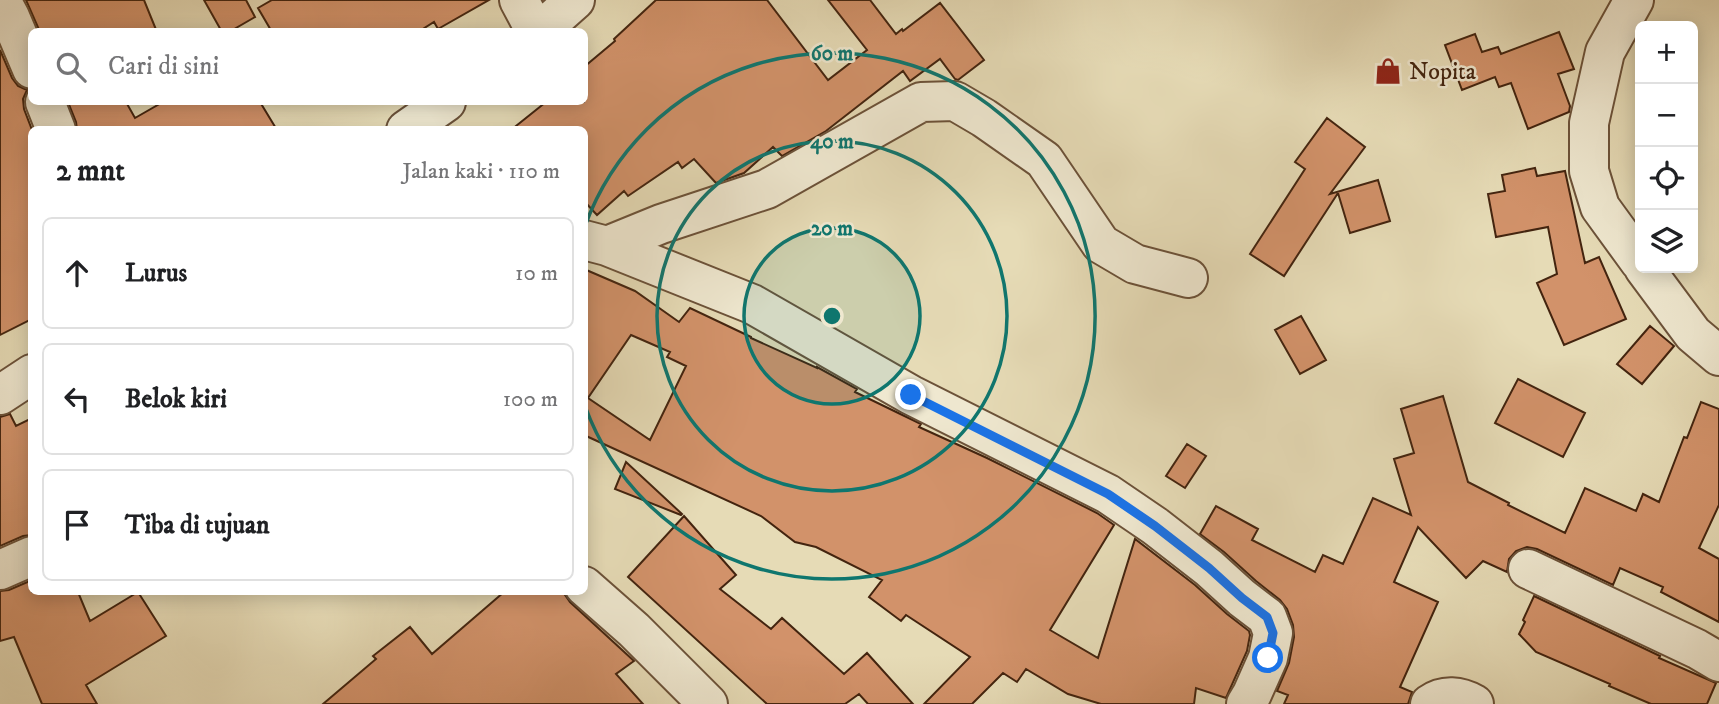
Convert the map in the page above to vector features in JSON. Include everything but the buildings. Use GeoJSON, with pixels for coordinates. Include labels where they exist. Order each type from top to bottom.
{"type":"FeatureCollection","features":[{"type":"Feature","properties":{"kind":"street"},"geometry":{"type":"LineString","coordinates":[[1,0],[28,60]]}},
{"type":"Feature","properties":{"kind":"street"},"geometry":{"type":"LineString","coordinates":[[519,0],[535,28]]}},
{"type":"Feature","properties":{"kind":"street"},"geometry":{"type":"LineString","coordinates":[[542,28],[575,0]]}},
{"type":"Feature","properties":{"kind":"street"},"geometry":{"type":"LineString","coordinates":[[1634,0],[1605,52],[1589,123],[1589,171],[1600,207],[1635,255]]}},
{"type":"Feature","properties":{"kind":"street"},"geometry":{"type":"LineString","coordinates":[[596,243],[767,189],[921,102],[955,101],[1044,160],[1101,244],[1135,264],[1188,278]]}},
{"type":"Feature","properties":{"kind":"street"},"geometry":{"type":"LineString","coordinates":[[46,105],[54,126]]}},
{"type":"Feature","properties":{"kind":"street"},"geometry":{"type":"LineString","coordinates":[[411,126],[442,105]]}},
{"type":"Feature","properties":{"kind":"street"},"geometry":{"type":"LineString","coordinates":[[596,243],[752,304],[911,395],[1108,494],[1155,526],[1267,617],[1273,633],[1268,658],[1246,704]]}},
{"type":"Feature","properties":{"kind":"street"},"geometry":{"type":"LineString","coordinates":[[1648,273],[1693,334],[1719,356]]}},
{"type":"Feature","properties":{"kind":"street"},"geometry":{"type":"LineString","coordinates":[[0,396],[28,377]]}},
{"type":"Feature","properties":{"kind":"street"},"geometry":{"type":"LineString","coordinates":[[0,570],[28,558]]}},
{"type":"Feature","properties":{"kind":"street"},"geometry":{"type":"LineString","coordinates":[[1528,569],[1719,662]]}},
{"type":"Feature","properties":{"kind":"street"},"geometry":{"type":"LineString","coordinates":[[588,590],[634,630],[708,704]]}},
{"type":"Feature","properties":{"kind":"street"},"geometry":{"type":"LineString","coordinates":[[1430,704],[1447,697],[1464,698],[1474,704]]}},
{"type":"Feature","properties":{"kind":"place","name":"Nopita"},"geometry":{"type":"Point","coordinates":[1388,71]}},
{"type":"Feature","properties":{"kind":"route"},"geometry":{"type":"LineString","coordinates":[[911,395],[1108,494],[1155,526],[1267,617],[1273,633],[1268,658]]}}]}
